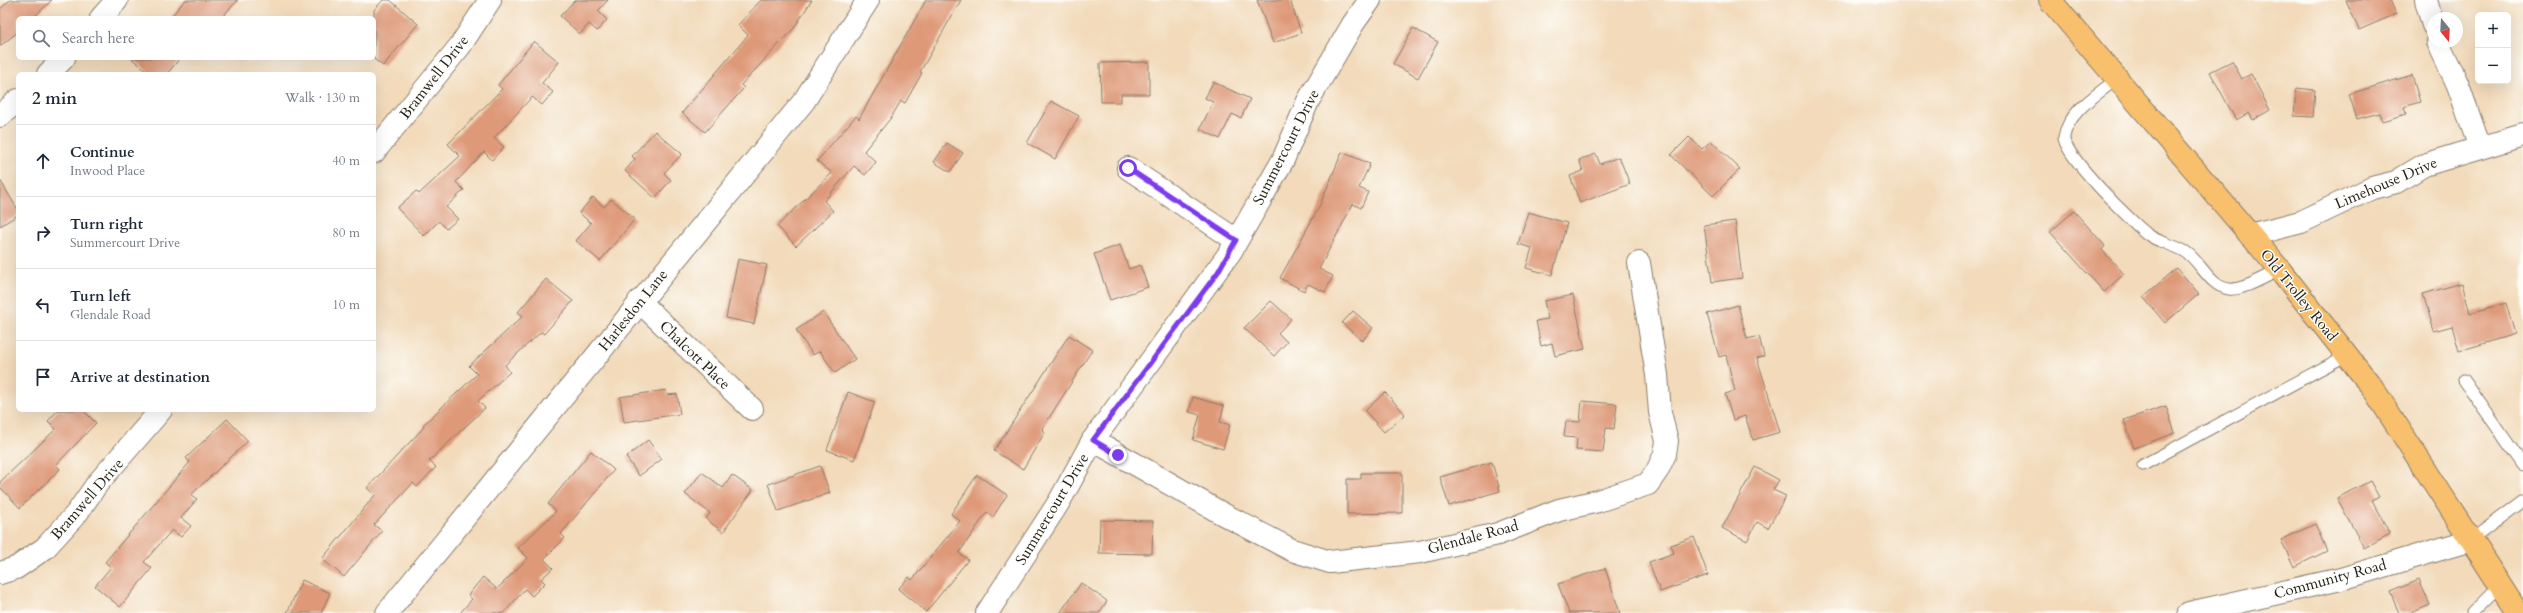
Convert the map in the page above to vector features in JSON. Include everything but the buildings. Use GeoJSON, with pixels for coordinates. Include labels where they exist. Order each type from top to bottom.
{"type":"FeatureCollection","features":[{"type":"Feature","properties":{"kind":"main road","name":"Old Trolley Road"},"geometry":{"type":"LineString","coordinates":[[2050,0],[2280,270],[2372,387],[2518,613]]}},
{"type":"Feature","properties":{"kind":"street"},"geometry":{"type":"LineString","coordinates":[[103,16],[117,0]]}},
{"type":"Feature","properties":{"kind":"street","name":"Bramwell Drive"},"geometry":{"type":"LineString","coordinates":[[376,150],[460,46],[490,0]]}},
{"type":"Feature","properties":{"kind":"street","name":"Harlesdon Lane"},"geometry":{"type":"LineString","coordinates":[[387,613],[417,573],[495,483],[639,301],[804,101],[868,0]]}},
{"type":"Feature","properties":{"kind":"street","name":"Summercourt Drive"},"geometry":{"type":"LineString","coordinates":[[987,613],[1059,502],[1093,440],[1218,272],[1283,160],[1308,101],[1353,24],[1370,0]]}},
{"type":"Feature","properties":{"kind":"street"},"geometry":{"type":"LineString","coordinates":[[2426,0],[2429,12]]}},
{"type":"Feature","properties":{"kind":"street"},"geometry":{"type":"LineString","coordinates":[[2441,48],[2458,85],[2480,148]]}},
{"type":"Feature","properties":{"kind":"street"},"geometry":{"type":"LineString","coordinates":[[50,72],[62,60]]}},
{"type":"Feature","properties":{"kind":"street"},"geometry":{"type":"LineString","coordinates":[[0,116],[16,102]]}},
{"type":"Feature","properties":{"kind":"street","name":"Limehouse Drive"},"geometry":{"type":"LineString","coordinates":[[2250,235],[2301,222],[2372,188],[2396,182],[2424,165],[2523,135]]}},
{"type":"Feature","properties":{"kind":"street"},"geometry":{"type":"LineString","coordinates":[[1128,168],[1236,240]]}},
{"type":"Feature","properties":{"kind":"street","name":"Glendale Road"},"geometry":{"type":"LineString","coordinates":[[1093,440],[1292,550],[1330,562],[1427,550],[1498,534],[1559,510],[1598,501],[1648,484],[1665,454],[1667,441],[1660,412],[1657,375],[1639,263]]}},
{"type":"Feature","properties":{"kind":"street","name":"Chalcott Place"},"geometry":{"type":"LineString","coordinates":[[639,301],[752,408]]}},
{"type":"Feature","properties":{"kind":"street","name":"Bramwell Drive"},"geometry":{"type":"LineString","coordinates":[[0,572],[16,568],[45,548],[77,513],[90,493],[159,412]]}},
{"type":"Feature","properties":{"kind":"street","name":"Community Road"},"geometry":{"type":"LineString","coordinates":[[2189,613],[2341,579],[2471,540]]}},
{"type":"Feature","properties":{"kind":"lane"},"geometry":{"type":"LineString","coordinates":[[2118,78],[2081,109],[2067,126],[2063,138],[2066,148],[2078,164],[2099,187],[2149,235],[2186,252],[2211,279],[2230,289],[2247,285],[2280,270]]}},
{"type":"Feature","properties":{"kind":"lane"},"geometry":{"type":"LineString","coordinates":[[2143,465],[2347,355]]}},
{"type":"Feature","properties":{"kind":"lane"},"geometry":{"type":"LineString","coordinates":[[2464,380],[2523,465]]}},
{"type":"Feature","properties":{"kind":"lane"},"geometry":{"type":"LineString","coordinates":[[2471,540],[2523,501]]}},
{"type":"Feature","properties":{"kind":"lane"},"geometry":{"type":"LineString","coordinates":[[2472,613],[2500,585]]}},
{"type":"Feature","properties":{"kind":"route"},"geometry":{"type":"LineString","coordinates":[[1118,455],[1093,440],[1218,272],[1236,240],[1128,168]]}}]}
